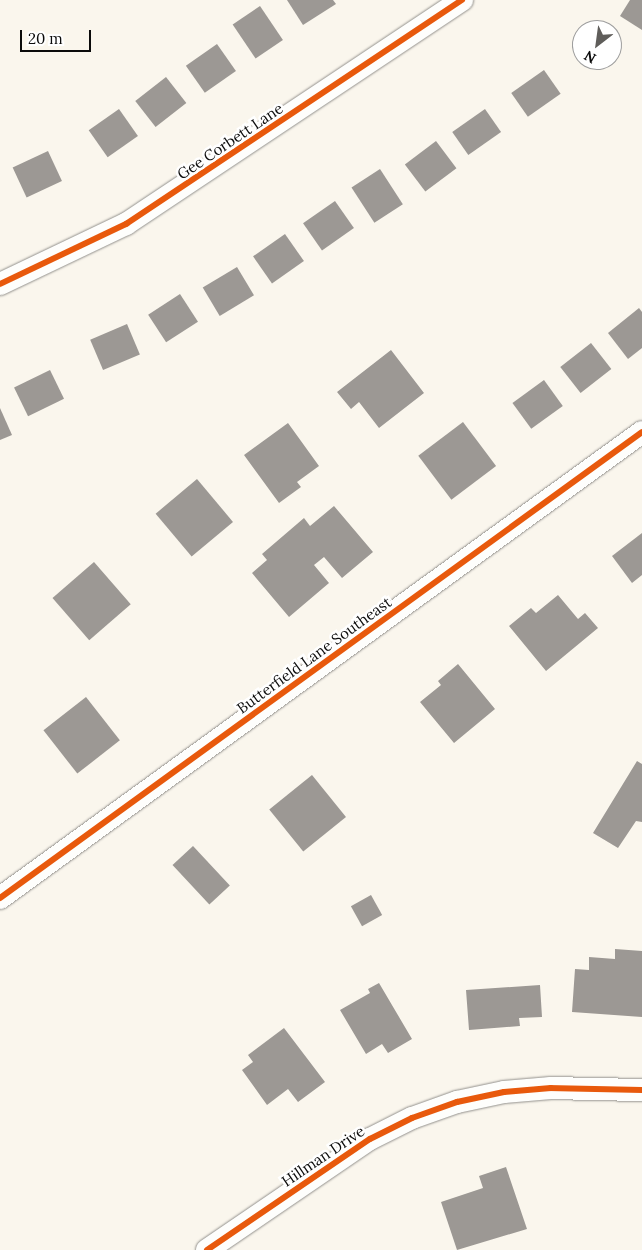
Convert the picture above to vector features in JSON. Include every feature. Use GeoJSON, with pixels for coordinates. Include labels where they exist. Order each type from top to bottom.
{"type":"FeatureCollection","features":[{"type":"Feature","properties":{"kind":"street","name":"Gee Corbett Lane"},"geometry":{"type":"LineString","coordinates":[[0,284],[126,224],[462,0]]}},
{"type":"Feature","properties":{"kind":"street","name":"Butterfield Lane Southeast"},"geometry":{"type":"LineString","coordinates":[[0,898],[642,432]]}},
{"type":"Feature","properties":{"kind":"street","name":"Hillman Drive"},"geometry":{"type":"LineString","coordinates":[[206,1250],[370,1139],[412,1118],[457,1102],[504,1092],[551,1088],[642,1090]]}},
{"type":"Feature","properties":{"kind":"building"},"geometry":{"type":"Polygon","coordinates":[[[287,0],[333,0],[336,4],[303,25],[287,0]]]}},
{"type":"Feature","properties":{"kind":"building"},"geometry":{"type":"Polygon","coordinates":[[[630,0],[642,0],[642,30],[620,16],[630,0]]]}},
{"type":"Feature","properties":{"kind":"building"},"geometry":{"type":"Polygon","coordinates":[[[260,6],[283,40],[256,58],[233,24],[260,6]]]}},
{"type":"Feature","properties":{"kind":"building"},"geometry":{"type":"Polygon","coordinates":[[[217,44],[236,71],[205,93],[186,66],[217,44]]]}},
{"type":"Feature","properties":{"kind":"building"},"geometry":{"type":"Polygon","coordinates":[[[544,70],[561,94],[528,117],[511,93],[544,70]]]}},
{"type":"Feature","properties":{"kind":"building"},"geometry":{"type":"Polygon","coordinates":[[[166,77],[186,103],[156,127],[135,101],[166,77]]]}},
{"type":"Feature","properties":{"kind":"building"},"geometry":{"type":"Polygon","coordinates":[[[119,109],[138,136],[108,157],[89,130],[119,109]]]}},
{"type":"Feature","properties":{"kind":"building"},"geometry":{"type":"Polygon","coordinates":[[[485,109],[501,132],[468,155],[452,132],[485,109]]]}},
{"type":"Feature","properties":{"kind":"building"},"geometry":{"type":"Polygon","coordinates":[[[436,141],[456,168],[425,192],[405,164],[436,141]]]}},
{"type":"Feature","properties":{"kind":"building"},"geometry":{"type":"Polygon","coordinates":[[[48,151],[62,181],[27,197],[13,167],[48,151]]]}},
{"type":"Feature","properties":{"kind":"building"},"geometry":{"type":"Polygon","coordinates":[[[380,169],[403,204],[374,223],[351,188],[380,169]]]}},
{"type":"Feature","properties":{"kind":"building"},"geometry":{"type":"Polygon","coordinates":[[[335,201],[354,228],[322,250],[303,223],[335,201]]]}},
{"type":"Feature","properties":{"kind":"building"},"geometry":{"type":"Polygon","coordinates":[[[285,234],[304,261],[272,283],[253,256],[285,234]]]}},
{"type":"Feature","properties":{"kind":"building"},"geometry":{"type":"Polygon","coordinates":[[[237,267],[254,295],[220,316],[203,288],[237,267]]]}},
{"type":"Feature","properties":{"kind":"building"},"geometry":{"type":"Polygon","coordinates":[[[180,294],[198,322],[166,342],[148,315],[180,294]]]}},
{"type":"Feature","properties":{"kind":"building"},"geometry":{"type":"Polygon","coordinates":[[[639,308],[642,312],[642,348],[628,359],[608,333],[639,308]]]}},
{"type":"Feature","properties":{"kind":"building"},"geometry":{"type":"Polygon","coordinates":[[[127,324],[140,354],[103,370],[90,340],[127,324]]]}},
{"type":"Feature","properties":{"kind":"building"},"geometry":{"type":"Polygon","coordinates":[[[591,343],[611,369],[581,393],[560,367],[591,343]]]}},
{"type":"Feature","properties":{"kind":"building"},"geometry":{"type":"Polygon","coordinates":[[[391,350],[424,393],[379,428],[359,402],[351,409],[337,392],[391,350]]]}},
{"type":"Feature","properties":{"kind":"building"},"geometry":{"type":"Polygon","coordinates":[[[50,370],[64,399],[28,416],[14,388],[50,370]]]}},
{"type":"Feature","properties":{"kind":"building"},"geometry":{"type":"Polygon","coordinates":[[[544,380],[563,406],[531,429],[512,403],[544,380]]]}},
{"type":"Feature","properties":{"kind":"building"},"geometry":{"type":"Polygon","coordinates":[[[0,408],[12,435],[0,440],[0,408]]]}},
{"type":"Feature","properties":{"kind":"building"},"geometry":{"type":"Polygon","coordinates":[[[463,422],[496,466],[451,500],[418,456],[463,422]]]}},
{"type":"Feature","properties":{"kind":"building"},"geometry":{"type":"Polygon","coordinates":[[[288,423],[319,466],[297,482],[301,487],[279,503],[244,455],[288,423]]]}},
{"type":"Feature","properties":{"kind":"building"},"geometry":{"type":"Polygon","coordinates":[[[197,479],[233,522],[192,557],[156,514],[197,479]]]}},
{"type":"Feature","properties":{"kind":"building"},"geometry":{"type":"Polygon","coordinates":[[[334,506],[373,552],[342,578],[324,557],[314,565],[329,583],[289,617],[252,573],[267,560],[262,554],[304,518],[310,526],[334,506]]]}},
{"type":"Feature","properties":{"kind":"building"},"geometry":{"type":"Polygon","coordinates":[[[642,533],[642,575],[632,583],[612,556],[642,533]]]}},
{"type":"Feature","properties":{"kind":"building"},"geometry":{"type":"Polygon","coordinates":[[[94,562],[131,604],[89,640],[52,598],[94,562]]]}},
{"type":"Feature","properties":{"kind":"building"},"geometry":{"type":"Polygon","coordinates":[[[558,595],[578,619],[585,613],[598,628],[546,671],[509,626],[531,608],[536,613],[558,595]]]}},
{"type":"Feature","properties":{"kind":"building"},"geometry":{"type":"Polygon","coordinates":[[[458,664],[495,709],[454,743],[420,702],[441,685],[438,681],[458,664]]]}},
{"type":"Feature","properties":{"kind":"building"},"geometry":{"type":"Polygon","coordinates":[[[86,697],[120,740],[77,774],[43,730],[86,697]]]}},
{"type":"Feature","properties":{"kind":"building"},"geometry":{"type":"Polygon","coordinates":[[[637,761],[642,764],[642,822],[636,821],[618,848],[593,833],[637,761]]]}},
{"type":"Feature","properties":{"kind":"building"},"geometry":{"type":"Polygon","coordinates":[[[312,775],[346,817],[303,852],[269,810],[312,775]]]}},
{"type":"Feature","properties":{"kind":"building"},"geometry":{"type":"Polygon","coordinates":[[[193,846],[230,885],[209,905],[173,865],[193,846]]]}},
{"type":"Feature","properties":{"kind":"building"},"geometry":{"type":"Polygon","coordinates":[[[371,895],[382,915],[362,926],[351,906],[371,895]]]}},
{"type":"Feature","properties":{"kind":"building"},"geometry":{"type":"Polygon","coordinates":[[[615,949],[642,951],[642,1017],[572,1012],[575,969],[589,970],[589,957],[615,959],[615,949]]]}},
{"type":"Feature","properties":{"kind":"building"},"geometry":{"type":"Polygon","coordinates":[[[379,983],[412,1039],[388,1053],[382,1044],[366,1054],[340,1010],[370,993],[368,989],[379,983]]]}},
{"type":"Feature","properties":{"kind":"building"},"geometry":{"type":"Polygon","coordinates":[[[540,985],[542,1017],[519,1018],[520,1026],[469,1030],[466,990],[540,985]]]}},
{"type":"Feature","properties":{"kind":"building"},"geometry":{"type":"Polygon","coordinates":[[[284,1028],[325,1082],[298,1102],[288,1089],[267,1105],[242,1070],[253,1062],[248,1055],[284,1028]]]}},
{"type":"Feature","properties":{"kind":"building"},"geometry":{"type":"Polygon","coordinates":[[[506,1167],[527,1229],[457,1250],[441,1202],[483,1188],[479,1176],[506,1167]]]}},
{"type":"Feature","properties":{"kind":"cycle path"},"geometry":{"type":"LineString","coordinates":[[0,284],[126,224],[462,0]]}},
{"type":"Feature","properties":{"kind":"cycle path"},"geometry":{"type":"LineString","coordinates":[[0,898],[642,432]]}},
{"type":"Feature","properties":{"kind":"cycle path"},"geometry":{"type":"LineString","coordinates":[[207,1250],[370,1139],[412,1118],[457,1102],[504,1092],[551,1088],[642,1090]]}}]}
